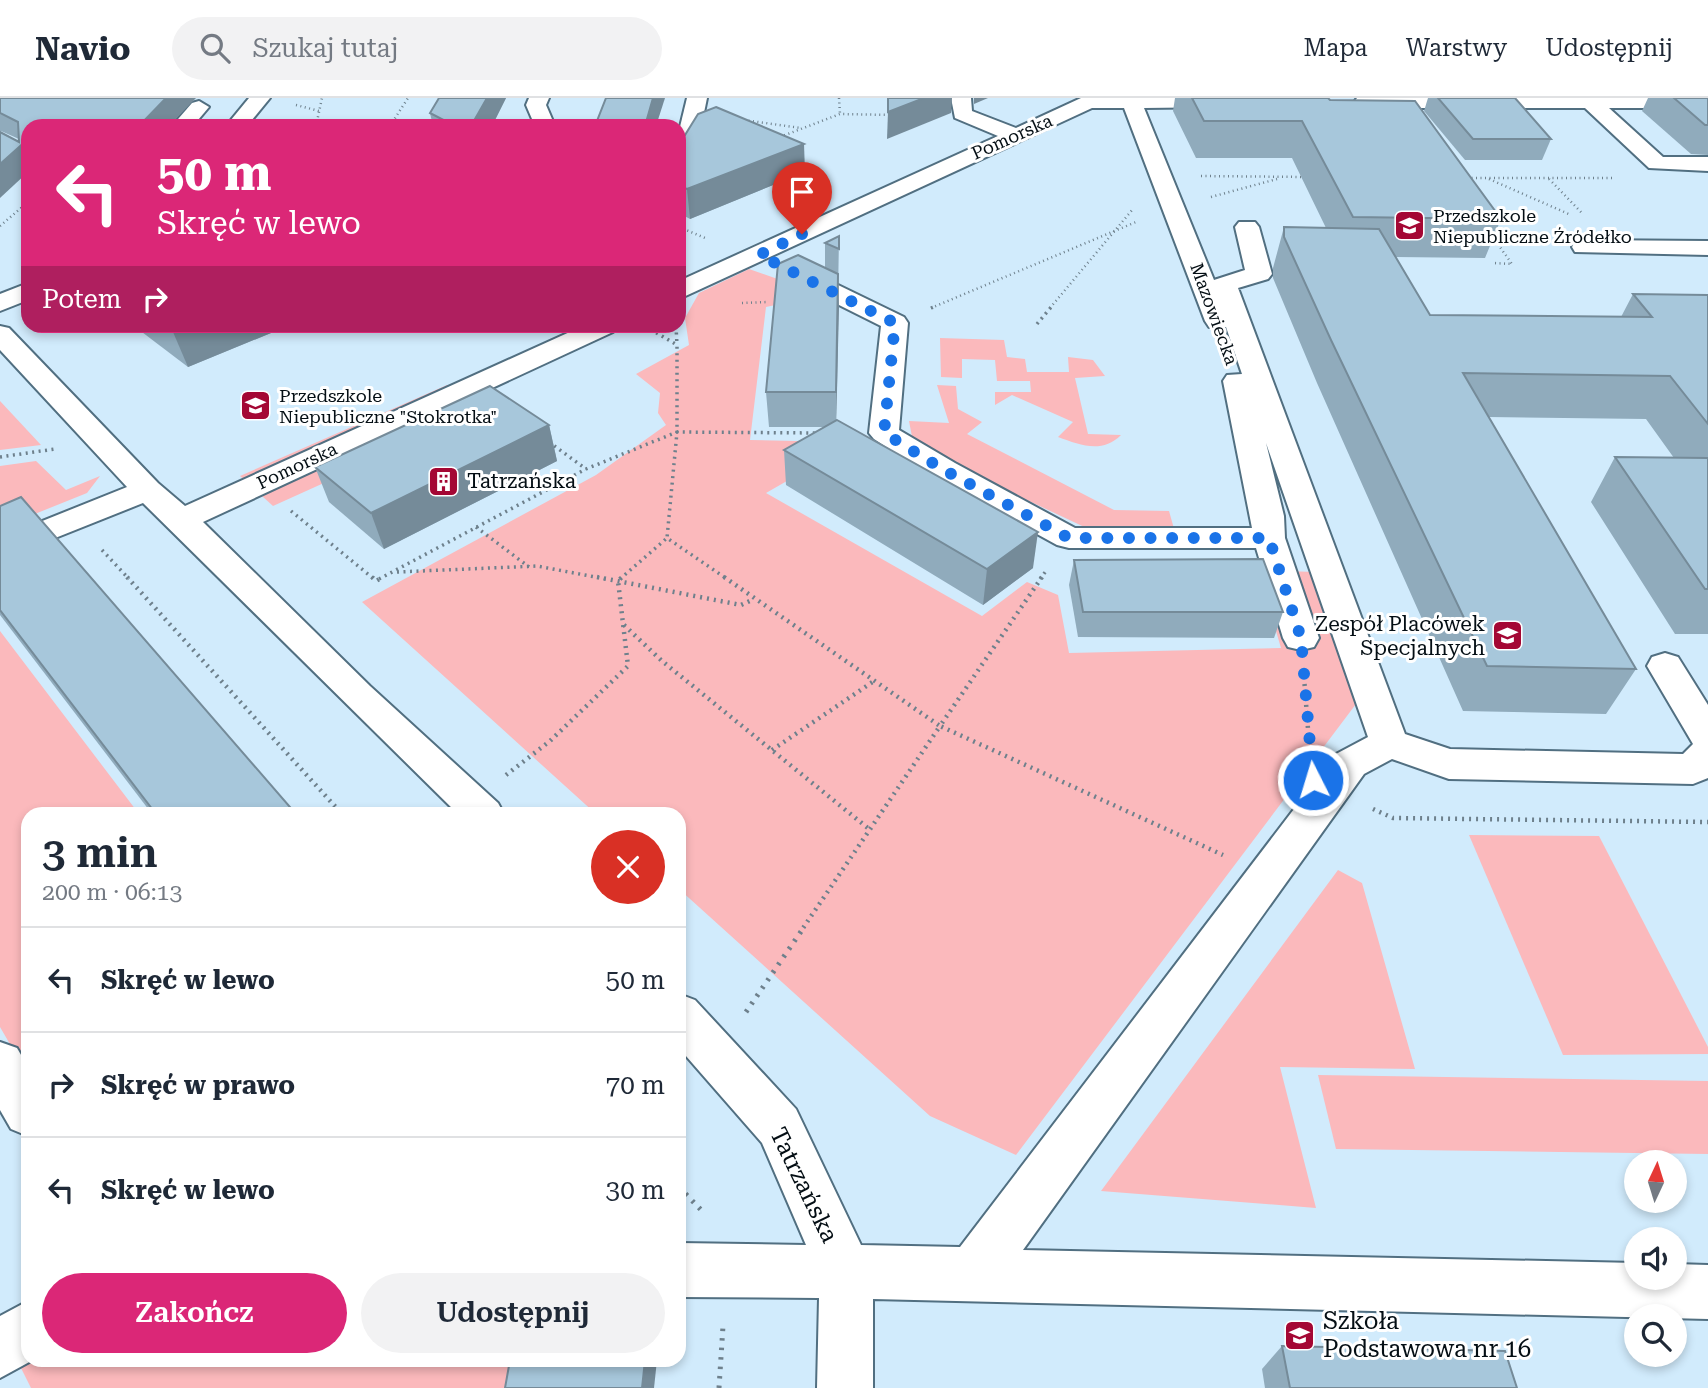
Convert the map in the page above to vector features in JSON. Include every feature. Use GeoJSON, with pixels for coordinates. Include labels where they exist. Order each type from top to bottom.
{"type":"FeatureCollection","features":[{"type":"Feature","properties":{"kind":"street"},"geometry":{"type":"LineString","coordinates":[[242,119],[260,98]]}},
{"type":"Feature","properties":{"kind":"street"},"geometry":{"type":"LineString","coordinates":[[539,98],[536,105],[542,119]]}},
{"type":"Feature","properties":{"kind":"street"},"geometry":{"type":"LineString","coordinates":[[686,144],[697,98]]}},
{"type":"Feature","properties":{"kind":"street","name":"Mazowiecka"},"geometry":{"type":"LineString","coordinates":[[1131,100],[1231,355],[1268,516],[1269,538],[1301,638]]}},
{"type":"Feature","properties":{"kind":"street","name":"Pomorska"},"geometry":{"type":"LineString","coordinates":[[686,288],[1089,102],[1241,101]]}},
{"type":"Feature","properties":{"kind":"street"},"geometry":{"type":"LineString","coordinates":[[1345,102],[1708,102]]}},
{"type":"Feature","properties":{"kind":"street"},"geometry":{"type":"LineString","coordinates":[[1590,102],[1657,163],[1708,164]]}},
{"type":"Feature","properties":{"kind":"street"},"geometry":{"type":"LineString","coordinates":[[961,106],[1015,135]]}},
{"type":"Feature","properties":{"kind":"street"},"geometry":{"type":"LineString","coordinates":[[189,119],[199,107]]}},
{"type":"Feature","properties":{"kind":"street"},"geometry":{"type":"LineString","coordinates":[[1247,227],[1259,274],[1224,284],[1389,743]]}},
{"type":"Feature","properties":{"kind":"street"},"geometry":{"type":"LineString","coordinates":[[1584,247],[1708,248]]}},
{"type":"Feature","properties":{"kind":"street"},"geometry":{"type":"LineString","coordinates":[[759,255],[895,323],[884,433],[944,470],[1069,538],[1269,538]]}},
{"type":"Feature","properties":{"kind":"street"},"geometry":{"type":"LineString","coordinates":[[0,303],[21,294]]}},
{"type":"Feature","properties":{"kind":"street","name":"Pomorska"},"geometry":{"type":"LineString","coordinates":[[182,520],[589,333]]}},
{"type":"Feature","properties":{"kind":"street"},"geometry":{"type":"LineString","coordinates":[[0,334],[147,490],[182,520],[357,695],[476,807]]}},
{"type":"Feature","properties":{"kind":"street"},"geometry":{"type":"LineString","coordinates":[[0,550],[147,490]]}},
{"type":"Feature","properties":{"kind":"street"},"geometry":{"type":"LineString","coordinates":[[1665,666],[1708,736]]}},
{"type":"Feature","properties":{"kind":"street"},"geometry":{"type":"LineString","coordinates":[[973,1275],[1350,764],[1389,743],[1449,764],[1693,769],[1708,754]]}},
{"type":"Feature","properties":{"kind":"street","name":"Tatrzańska"},"geometry":{"type":"LineString","coordinates":[[686,1023],[779,1126],[846,1273],[845,1388]]}},
{"type":"Feature","properties":{"kind":"street"},"geometry":{"type":"LineString","coordinates":[[0,1064],[21,1101]]}},
{"type":"Feature","properties":{"kind":"street"},"geometry":{"type":"LineString","coordinates":[[686,1270],[1708,1292]]}},
{"type":"Feature","properties":{"kind":"street"},"geometry":{"type":"LineString","coordinates":[[0,1350],[21,1334]]}},
{"type":"Feature","properties":{"kind":"path"},"geometry":{"type":"LineString","coordinates":[[318,119],[322,98]]}},
{"type":"Feature","properties":{"kind":"path"},"geometry":{"type":"LineString","coordinates":[[394,119],[408,98]]}},
{"type":"Feature","properties":{"kind":"path"},"geometry":{"type":"LineString","coordinates":[[839,98],[840,114]]}},
{"type":"Feature","properties":{"kind":"path"},"geometry":{"type":"LineString","coordinates":[[777,138],[840,114],[961,106]]}},
{"type":"Feature","properties":{"kind":"path"},"geometry":{"type":"LineString","coordinates":[[691,123],[722,117],[802,128]]}},
{"type":"Feature","properties":{"kind":"path"},"geometry":{"type":"LineString","coordinates":[[1037,324],[1161,176],[1311,177]]}},
{"type":"Feature","properties":{"kind":"path"},"geometry":{"type":"LineString","coordinates":[[895,323],[1174,207],[1285,177]]}},
{"type":"Feature","properties":{"kind":"path"},"geometry":{"type":"LineString","coordinates":[[1458,178],[1615,178]]}},
{"type":"Feature","properties":{"kind":"path"},"geometry":{"type":"LineString","coordinates":[[1485,178],[1580,218]]}},
{"type":"Feature","properties":{"kind":"path"},"geometry":{"type":"LineString","coordinates":[[0,226],[21,208]]}},
{"type":"Feature","properties":{"kind":"path"},"geometry":{"type":"LineString","coordinates":[[686,230],[707,239]]}},
{"type":"Feature","properties":{"kind":"path"},"geometry":{"type":"LineString","coordinates":[[1490,233],[1512,264],[1493,263]]}},
{"type":"Feature","properties":{"kind":"path"},"geometry":{"type":"LineString","coordinates":[[657,333],[677,345]]}},
{"type":"Feature","properties":{"kind":"path"},"geometry":{"type":"LineString","coordinates":[[618,581],[667,538],[677,432],[676,333]]}},
{"type":"Feature","properties":{"kind":"path"},"geometry":{"type":"LineString","coordinates":[[258,484],[376,582],[586,468],[677,432],[884,433]]}},
{"type":"Feature","properties":{"kind":"path"},"geometry":{"type":"LineString","coordinates":[[544,439],[586,468]]}},
{"type":"Feature","properties":{"kind":"path"},"geometry":{"type":"LineString","coordinates":[[75,520],[336,807]]}},
{"type":"Feature","properties":{"kind":"path"},"geometry":{"type":"LineString","coordinates":[[476,527],[529,567]]}},
{"type":"Feature","properties":{"kind":"path"},"geometry":{"type":"LineString","coordinates":[[667,538],[940,726],[1230,858]]}},
{"type":"Feature","properties":{"kind":"path"},"geometry":{"type":"LineString","coordinates":[[717,1057],[869,829],[1069,538]]}},
{"type":"Feature","properties":{"kind":"path"},"geometry":{"type":"LineString","coordinates":[[393,572],[529,567],[741,605],[754,598]]}},
{"type":"Feature","properties":{"kind":"path"},"geometry":{"type":"LineString","coordinates":[[478,807],[628,666],[618,581]]}},
{"type":"Feature","properties":{"kind":"path"},"geometry":{"type":"LineString","coordinates":[[624,625],[662,661],[869,829]]}},
{"type":"Feature","properties":{"kind":"path"},"geometry":{"type":"LineString","coordinates":[[1301,638],[1313,780],[1393,818],[1708,822]]}},
{"type":"Feature","properties":{"kind":"path"},"geometry":{"type":"LineString","coordinates":[[772,750],[874,681]]}},
{"type":"Feature","properties":{"kind":"shaded area"},"geometry":{"type":"Polygon","coordinates":[[[749,269],[823,295],[766,307],[750,440],[840,442],[841,450],[766,493],[982,616],[1027,582],[1058,595],[1069,653],[1281,648],[1258,570],[1315,572],[1356,704],[1016,1155],[930,1116],[686,895],[686,807],[588,807],[362,602],[596,475],[666,425],[658,413],[660,393],[636,374],[689,345],[686,316],[699,293],[749,269]]]}},
{"type":"Feature","properties":{"kind":"shaded area"},"geometry":{"type":"Polygon","coordinates":[[[940,338],[1004,340],[1007,357],[1025,359],[1027,372],[1069,372],[1068,357],[1093,360],[1105,376],[1075,378],[1088,434],[1121,435],[1114,441],[1099,446],[1083,445],[1058,437],[1073,422],[1012,395],[995,405],[995,392],[1031,392],[1030,381],[997,381],[995,360],[962,359],[962,378],[941,377],[940,338]]]}},
{"type":"Feature","properties":{"kind":"shaded area"},"geometry":{"type":"Polygon","coordinates":[[[447,385],[483,411],[273,506],[240,476],[447,385]]]}},
{"type":"Feature","properties":{"kind":"shaded area"},"geometry":{"type":"Polygon","coordinates":[[[937,385],[956,386],[958,409],[982,422],[967,434],[1114,510],[1169,511],[1180,550],[1127,547],[914,447],[909,421],[949,423],[937,385]]]}},
{"type":"Feature","properties":{"kind":"shaded area"},"geometry":{"type":"Polygon","coordinates":[[[0,401],[41,445],[0,450],[0,401]]]}},
{"type":"Feature","properties":{"kind":"shaded area"},"geometry":{"type":"Polygon","coordinates":[[[36,461],[66,490],[100,476],[87,493],[0,528],[0,466],[36,461]]]}},
{"type":"Feature","properties":{"kind":"shaded area"},"geometry":{"type":"Polygon","coordinates":[[[0,631],[134,807],[21,807],[21,1063],[0,1027],[0,631]]]}},
{"type":"Feature","properties":{"kind":"shaded area"},"geometry":{"type":"Polygon","coordinates":[[[1469,835],[1599,836],[1708,1047],[1708,1054],[1563,1055],[1469,835]]]}},
{"type":"Feature","properties":{"kind":"shaded area"},"geometry":{"type":"Polygon","coordinates":[[[1338,870],[1362,883],[1415,1069],[1280,1067],[1316,1208],[1101,1191],[1338,870]]]}},
{"type":"Feature","properties":{"kind":"shaded area"},"geometry":{"type":"Polygon","coordinates":[[[1318,1075],[1708,1081],[1708,1154],[1687,1154],[1687,1150],[1624,1150],[1624,1153],[1336,1149],[1318,1075]]]}},
{"type":"Feature","properties":{"kind":"shaded area"},"geometry":{"type":"Polygon","coordinates":[[[520,1367],[516,1388],[31,1388],[21,1368],[520,1367]]]}},
{"type":"Feature","properties":{"kind":"building"},"geometry":{"type":"Polygon","coordinates":[[[0,98],[166,98],[146,119],[21,119],[21,145],[0,164],[0,132],[19,142],[18,122],[0,113],[0,98]]]}},
{"type":"Feature","properties":{"kind":"building"},"geometry":{"type":"Polygon","coordinates":[[[439,98],[487,98],[475,119],[442,119],[430,113],[439,98]]]}},
{"type":"Feature","properties":{"kind":"building"},"geometry":{"type":"Polygon","coordinates":[[[606,98],[653,98],[647,119],[598,119],[606,98]]]}},
{"type":"Feature","properties":{"kind":"building"},"geometry":{"type":"Polygon","coordinates":[[[888,98],[924,98],[888,112],[888,98]]]}},
{"type":"Feature","properties":{"kind":"building"},"geometry":{"type":"Polygon","coordinates":[[[1192,98],[1415,101],[1501,219],[1353,217],[1302,121],[1204,121],[1192,98]]]}},
{"type":"Feature","properties":{"kind":"building"},"geometry":{"type":"Polygon","coordinates":[[[1438,98],[1515,98],[1551,139],[1473,139],[1438,98]]]}},
{"type":"Feature","properties":{"kind":"building"},"geometry":{"type":"Polygon","coordinates":[[[1674,98],[1708,98],[1708,125],[1705,125],[1674,98]]]}},
{"type":"Feature","properties":{"kind":"building"},"geometry":{"type":"Polygon","coordinates":[[[716,107],[804,144],[687,189],[686,133],[698,114],[716,107]]]}},
{"type":"Feature","properties":{"kind":"building"},"geometry":{"type":"Polygon","coordinates":[[[1284,227],[1379,229],[1430,315],[1652,317],[1633,294],[1708,295],[1708,424],[1670,376],[1463,373],[1636,669],[1487,666],[1331,340],[1284,237],[1284,227]]]}},
{"type":"Feature","properties":{"kind":"building"},"geometry":{"type":"Polygon","coordinates":[[[839,236],[839,249],[825,243],[839,236]]]}},
{"type":"Feature","properties":{"kind":"building"},"geometry":{"type":"Polygon","coordinates":[[[798,255],[838,274],[836,392],[766,392],[778,264],[798,255]]]}},
{"type":"Feature","properties":{"kind":"building"},"geometry":{"type":"Polygon","coordinates":[[[490,386],[549,425],[371,513],[315,467],[490,386]]]}},
{"type":"Feature","properties":{"kind":"building"},"geometry":{"type":"Polygon","coordinates":[[[837,420],[1038,532],[987,569],[784,450],[837,420]]]}},
{"type":"Feature","properties":{"kind":"building"},"geometry":{"type":"Polygon","coordinates":[[[1615,457],[1708,458],[1708,589],[1705,589],[1615,457]]]}},
{"type":"Feature","properties":{"kind":"building"},"geometry":{"type":"Polygon","coordinates":[[[21,497],[290,807],[151,807],[0,610],[0,506],[21,497]]]}},
{"type":"Feature","properties":{"kind":"building"},"geometry":{"type":"Polygon","coordinates":[[[1263,559],[1283,612],[1083,612],[1074,560],[1263,559]]]}},
{"type":"Feature","properties":{"kind":"building"},"geometry":{"type":"Polygon","coordinates":[[[1282,1346],[1505,1351],[1517,1388],[1290,1388],[1282,1346]]]}},
{"type":"Feature","properties":{"kind":"building"},"geometry":{"type":"Polygon","coordinates":[[[509,1367],[644,1367],[642,1388],[505,1388],[509,1367]]]}},
{"type":"Feature","properties":{"kind":"place","name":"Przedszkole Niepubliczne Źródełko"},"geometry":{"type":"Point","coordinates":[1410,226]}},
{"type":"Feature","properties":{"kind":"place","name":"Przedszkole Niepubliczne \"Stokrotka\""},"geometry":{"type":"Point","coordinates":[256,406]}},
{"type":"Feature","properties":{"kind":"place","name":"Tatrzańska"},"geometry":{"type":"Point","coordinates":[444,481]}},
{"type":"Feature","properties":{"kind":"place","name":"Zespół Placówek Specjalnych"},"geometry":{"type":"Point","coordinates":[1508,636]}},
{"type":"Feature","properties":{"kind":"place","name":"Szkoła Podstawowa nr 16"},"geometry":{"type":"Point","coordinates":[1300,1335]}},
{"type":"Feature","properties":{"kind":"route"},"geometry":{"type":"LineString","coordinates":[[802,234],[759,255],[895,323],[884,433],[944,470],[1069,538],[1269,538],[1301,638],[1313,780]]}}]}
